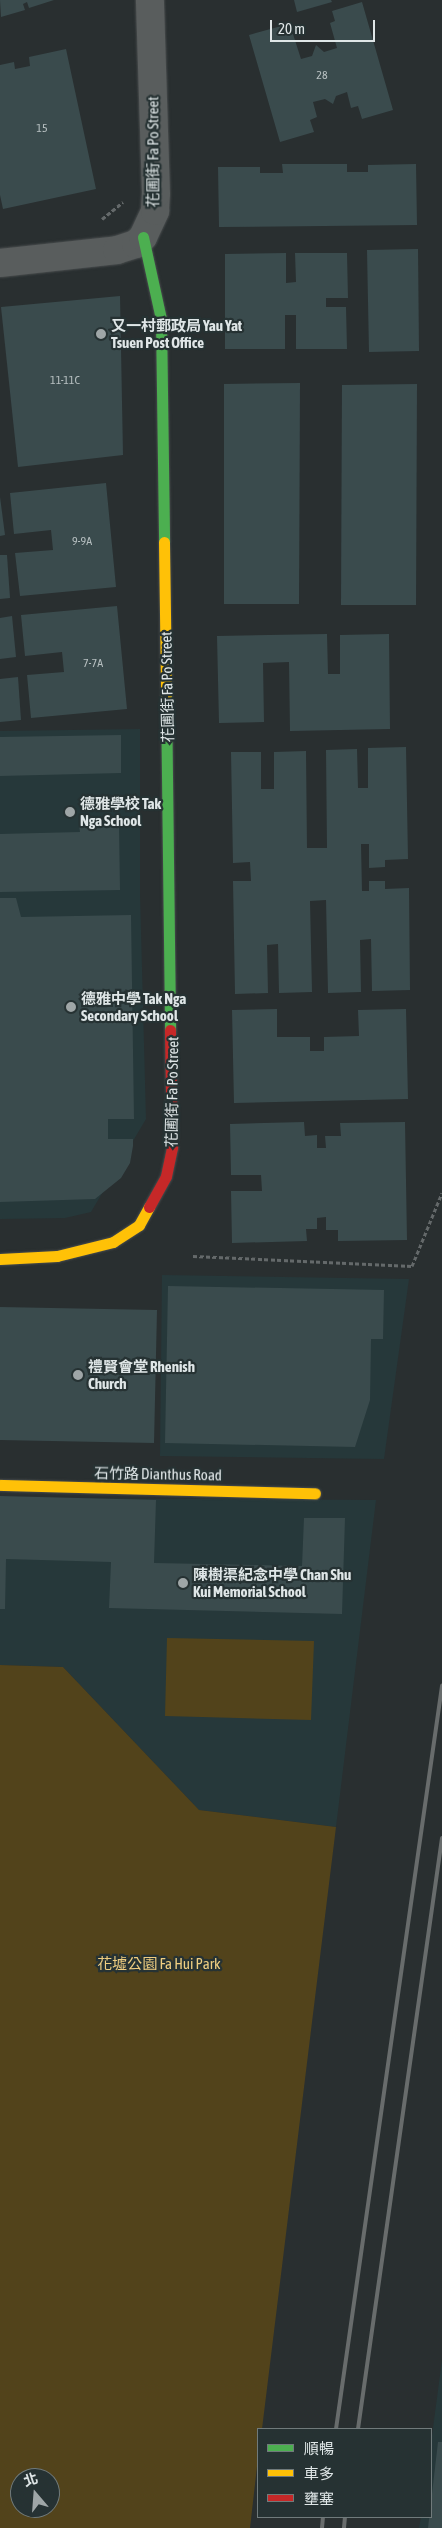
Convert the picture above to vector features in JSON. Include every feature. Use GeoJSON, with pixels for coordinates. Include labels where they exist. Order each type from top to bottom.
{"type":"FeatureCollection","features":[{"type":"Feature","properties":{"kind":"street","name":"花圃街 Fa Po Street"},"geometry":{"type":"LineString","coordinates":[[0,1259],[57,1256],[113,1242],[139,1225],[166,1176],[172,1148],[162,319],[143,237],[155,211],[156,194],[150,0]]}},
{"type":"Feature","properties":{"kind":"street"},"geometry":{"type":"LineString","coordinates":[[0,263],[117,250],[136,244],[143,237]]}},
{"type":"Feature","properties":{"kind":"street","name":"石竹路 Dianthus Road"},"geometry":{"type":"LineString","coordinates":[[0,1485],[315,1493]]}},
{"type":"Feature","properties":{"kind":"path"},"geometry":{"type":"LineString","coordinates":[[92,220],[101,219],[131,196]]}},
{"type":"Feature","properties":{"kind":"path"},"geometry":{"type":"LineString","coordinates":[[194,1256],[412,1266],[442,1193]]}},
{"type":"Feature","properties":{"kind":"shaded area","name":"德雅中學 Tak Nga Secondary School"},"geometry":{"type":"Polygon","coordinates":[[[140,729],[140,893],[146,1119],[91,1212],[65,1218],[0,1219],[0,731],[140,729]]]}},
{"type":"Feature","properties":{"kind":"shaded area"},"geometry":{"type":"Polygon","coordinates":[[[162,1275],[409,1279],[384,1459],[160,1456],[162,1275]]]}},
{"type":"Feature","properties":{"kind":"shaded area","name":"陳樹渠紀念中學 Chan Shu Kui Memorial School"},"geometry":{"type":"Polygon","coordinates":[[[0,1498],[376,1500],[336,1827],[199,1810],[63,1667],[0,1665],[0,1498]]]}},
{"type":"Feature","properties":{"kind":"shaded area"},"geometry":{"type":"Polygon","coordinates":[[[442,2360],[442,2528],[419,2528],[421,2518],[432,2518],[432,2435],[442,2360]]]}},
{"type":"Feature","properties":{"kind":"green space"},"geometry":{"type":"Polygon","coordinates":[[[167,1638],[314,1641],[311,1720],[165,1716],[167,1638]]]}},
{"type":"Feature","properties":{"kind":"green space","name":"花墟公園 Fa Hui Park"},"geometry":{"type":"Polygon","coordinates":[[[0,1665],[63,1667],[199,1810],[336,1827],[262,2428],[257,2428],[257,2467],[250,2528],[0,2528],[0,1665]]]}},
{"type":"Feature","properties":{"kind":"building"},"geometry":{"type":"Polygon","coordinates":[[[0,0],[54,0],[29,8],[27,2],[23,4],[25,10],[1,17],[0,0]]]}},
{"type":"Feature","properties":{"kind":"building"},"geometry":{"type":"Polygon","coordinates":[[[294,0],[331,0],[332,2],[297,12],[294,0]]]}},
{"type":"Feature","properties":{"kind":"building"},"geometry":{"type":"Polygon","coordinates":[[[362,2],[393,110],[362,119],[358,106],[351,108],[347,92],[336,96],[333,104],[325,99],[313,102],[317,117],[310,120],[314,132],[280,142],[249,35],[285,25],[288,36],[293,34],[301,59],[312,56],[316,45],[324,52],[337,48],[330,23],[335,21],[332,11],[362,2]]]}},
{"type":"Feature","properties":{"kind":"building"},"geometry":{"type":"Polygon","coordinates":[[[66,49],[96,189],[3,209],[0,195],[0,65],[14,62],[15,69],[30,66],[29,57],[66,49]]]}},
{"type":"Feature","properties":{"kind":"building"},"geometry":{"type":"Polygon","coordinates":[[[282,164],[347,164],[347,172],[368,172],[368,165],[416,164],[417,225],[219,227],[218,167],[260,167],[260,173],[283,173],[282,164]]]}},
{"type":"Feature","properties":{"kind":"building"},"geometry":{"type":"Polygon","coordinates":[[[418,249],[419,351],[369,352],[367,250],[418,249]]]}},
{"type":"Feature","properties":{"kind":"building"},"geometry":{"type":"Polygon","coordinates":[[[286,253],[286,283],[296,282],[295,253],[347,253],[348,298],[326,298],[326,307],[346,307],[347,349],[296,349],[296,315],[285,315],[285,349],[225,349],[225,254],[286,253]]]}},
{"type":"Feature","properties":{"kind":"building"},"geometry":{"type":"Polygon","coordinates":[[[120,296],[123,455],[18,467],[1,307],[120,296]]]}},
{"type":"Feature","properties":{"kind":"building"},"geometry":{"type":"Polygon","coordinates":[[[300,383],[299,604],[224,604],[224,384],[300,383]]]}},
{"type":"Feature","properties":{"kind":"building"},"geometry":{"type":"Polygon","coordinates":[[[417,384],[416,605],[341,605],[342,385],[417,384]]]}},
{"type":"Feature","properties":{"kind":"building"},"geometry":{"type":"Polygon","coordinates":[[[106,483],[116,587],[20,596],[15,553],[53,550],[51,530],[14,534],[10,493],[106,483]]]}},
{"type":"Feature","properties":{"kind":"building"},"geometry":{"type":"Polygon","coordinates":[[[0,497],[5,535],[0,536],[0,497]]]}},
{"type":"Feature","properties":{"kind":"building"},"geometry":{"type":"Polygon","coordinates":[[[0,555],[7,555],[10,598],[0,599],[0,555]]]}},
{"type":"Feature","properties":{"kind":"building"},"geometry":{"type":"Polygon","coordinates":[[[117,606],[127,709],[31,718],[27,675],[64,672],[62,652],[25,656],[21,615],[117,606]]]}},
{"type":"Feature","properties":{"kind":"building"},"geometry":{"type":"Polygon","coordinates":[[[12,616],[16,657],[0,659],[0,618],[12,616]]]}},
{"type":"Feature","properties":{"kind":"building"},"geometry":{"type":"Polygon","coordinates":[[[327,634],[328,674],[340,674],[340,635],[389,634],[390,729],[290,731],[289,662],[263,663],[264,722],[219,723],[217,636],[327,634]]]}},
{"type":"Feature","properties":{"kind":"building"},"geometry":{"type":"Polygon","coordinates":[[[18,677],[21,720],[0,722],[0,679],[18,677]]]}},
{"type":"Feature","properties":{"kind":"building"},"geometry":{"type":"Polygon","coordinates":[[[121,735],[121,773],[0,776],[0,737],[121,735]]]}},
{"type":"Feature","properties":{"kind":"building"},"geometry":{"type":"Polygon","coordinates":[[[406,747],[408,859],[385,860],[385,867],[369,868],[369,844],[361,844],[362,891],[369,891],[369,881],[385,881],[385,889],[409,888],[410,990],[372,991],[371,939],[360,940],[361,992],[328,993],[326,900],[310,901],[312,992],[279,993],[278,944],[267,945],[268,993],[235,994],[233,881],[251,881],[250,862],[233,863],[231,752],[261,752],[261,789],[274,789],[274,752],[306,751],[307,848],[327,848],[326,750],[357,749],[358,788],[368,788],[368,748],[406,747]]]}},
{"type":"Feature","properties":{"kind":"building"},"geometry":{"type":"Polygon","coordinates":[[[79,825],[119,825],[120,890],[0,892],[0,834],[80,832],[79,825]]]}},
{"type":"Feature","properties":{"kind":"building","name":"德雅中學 Tak Nga Secondary School"},"geometry":{"type":"Polygon","coordinates":[[[0,898],[16,898],[21,917],[131,915],[134,1119],[108,1119],[108,1139],[133,1139],[133,1146],[130,1163],[121,1178],[95,1199],[0,1202],[0,898]]]}},
{"type":"Feature","properties":{"kind":"building"},"geometry":{"type":"Polygon","coordinates":[[[277,1009],[277,1037],[310,1037],[310,1051],[324,1051],[324,1037],[359,1036],[358,1010],[406,1009],[408,1099],[234,1103],[232,1010],[277,1009]]]}},
{"type":"Feature","properties":{"kind":"building"},"geometry":{"type":"Polygon","coordinates":[[[304,1122],[305,1136],[317,1135],[317,1148],[326,1148],[325,1136],[341,1136],[340,1123],[405,1122],[407,1240],[338,1241],[338,1230],[326,1230],[326,1217],[317,1218],[317,1229],[306,1229],[307,1241],[232,1243],[231,1191],[262,1191],[261,1175],[231,1175],[230,1124],[304,1122]]]}},
{"type":"Feature","properties":{"kind":"building"},"geometry":{"type":"Polygon","coordinates":[[[168,1286],[384,1290],[383,1339],[371,1339],[370,1400],[355,1447],[165,1443],[168,1286]]]}},
{"type":"Feature","properties":{"kind":"building","name":"禮賢會堂 Rhenish Church"},"geometry":{"type":"Polygon","coordinates":[[[0,1307],[157,1310],[154,1443],[0,1440],[0,1307]]]}},
{"type":"Feature","properties":{"kind":"building"},"geometry":{"type":"Polygon","coordinates":[[[0,1496],[156,1500],[154,1563],[302,1566],[304,1518],[345,1518],[342,1614],[109,1608],[111,1562],[6,1559],[5,1609],[0,1609],[0,1496]]]}},
{"type":"Feature","properties":{"kind":"building"},"geometry":{"type":"Polygon","coordinates":[[[438,2442],[442,2442],[442,2528],[428,2528],[429,2518],[432,2518],[432,2494],[438,2442]]]}},
{"type":"Feature","properties":{"kind":"railway"},"geometry":{"type":"LineString","coordinates":[[336,2428],[442,1686]]}},
{"type":"Feature","properties":{"kind":"railway"},"geometry":{"type":"LineString","coordinates":[[358,2428],[442,1838]]}},
{"type":"Feature","properties":{"kind":"railway"},"geometry":{"type":"LineString","coordinates":[[322,2528],[323,2518]]}},
{"type":"Feature","properties":{"kind":"railway"},"geometry":{"type":"LineString","coordinates":[[344,2528],[345,2518]]}},
{"type":"Feature","properties":{"kind":"traffic: fast"},"geometry":{"type":"LineString","coordinates":[[143,237],[161,319],[164,542]]}},
{"type":"Feature","properties":{"kind":"traffic: fast"},"geometry":{"type":"LineString","coordinates":[[166,694],[170,1030]]}},
{"type":"Feature","properties":{"kind":"traffic: slow"},"geometry":{"type":"LineString","coordinates":[[164,542],[166,694]]}},
{"type":"Feature","properties":{"kind":"traffic: slow"},"geometry":{"type":"LineString","coordinates":[[0,1259],[57,1256],[113,1242],[139,1225],[149,1207]]}},
{"type":"Feature","properties":{"kind":"traffic: slow"},"geometry":{"type":"LineString","coordinates":[[0,1485],[315,1493]]}},
{"type":"Feature","properties":{"kind":"traffic: jam"},"geometry":{"type":"LineString","coordinates":[[149,1207],[166,1176],[172,1147],[170,1030]]}},
{"type":"Feature","properties":{"kind":"place","name":"又一村郵政局 Yau Yat Tsuen Post Office"},"geometry":{"type":"Point","coordinates":[101,334]}},
{"type":"Feature","properties":{"kind":"place","name":"德雅學校 Tak Nga School"},"geometry":{"type":"Point","coordinates":[70,812]}},
{"type":"Feature","properties":{"kind":"place","name":"德雅中學 Tak Nga Secondary School"},"geometry":{"type":"Point","coordinates":[71,1007]}},
{"type":"Feature","properties":{"kind":"place","name":"禮賢會堂 Rhenish Church"},"geometry":{"type":"Point","coordinates":[78,1375]}},
{"type":"Feature","properties":{"kind":"place","name":"陳樹渠紀念中學 Chan Shu Kui Memorial School"},"geometry":{"type":"Point","coordinates":[183,1583]}}]}
